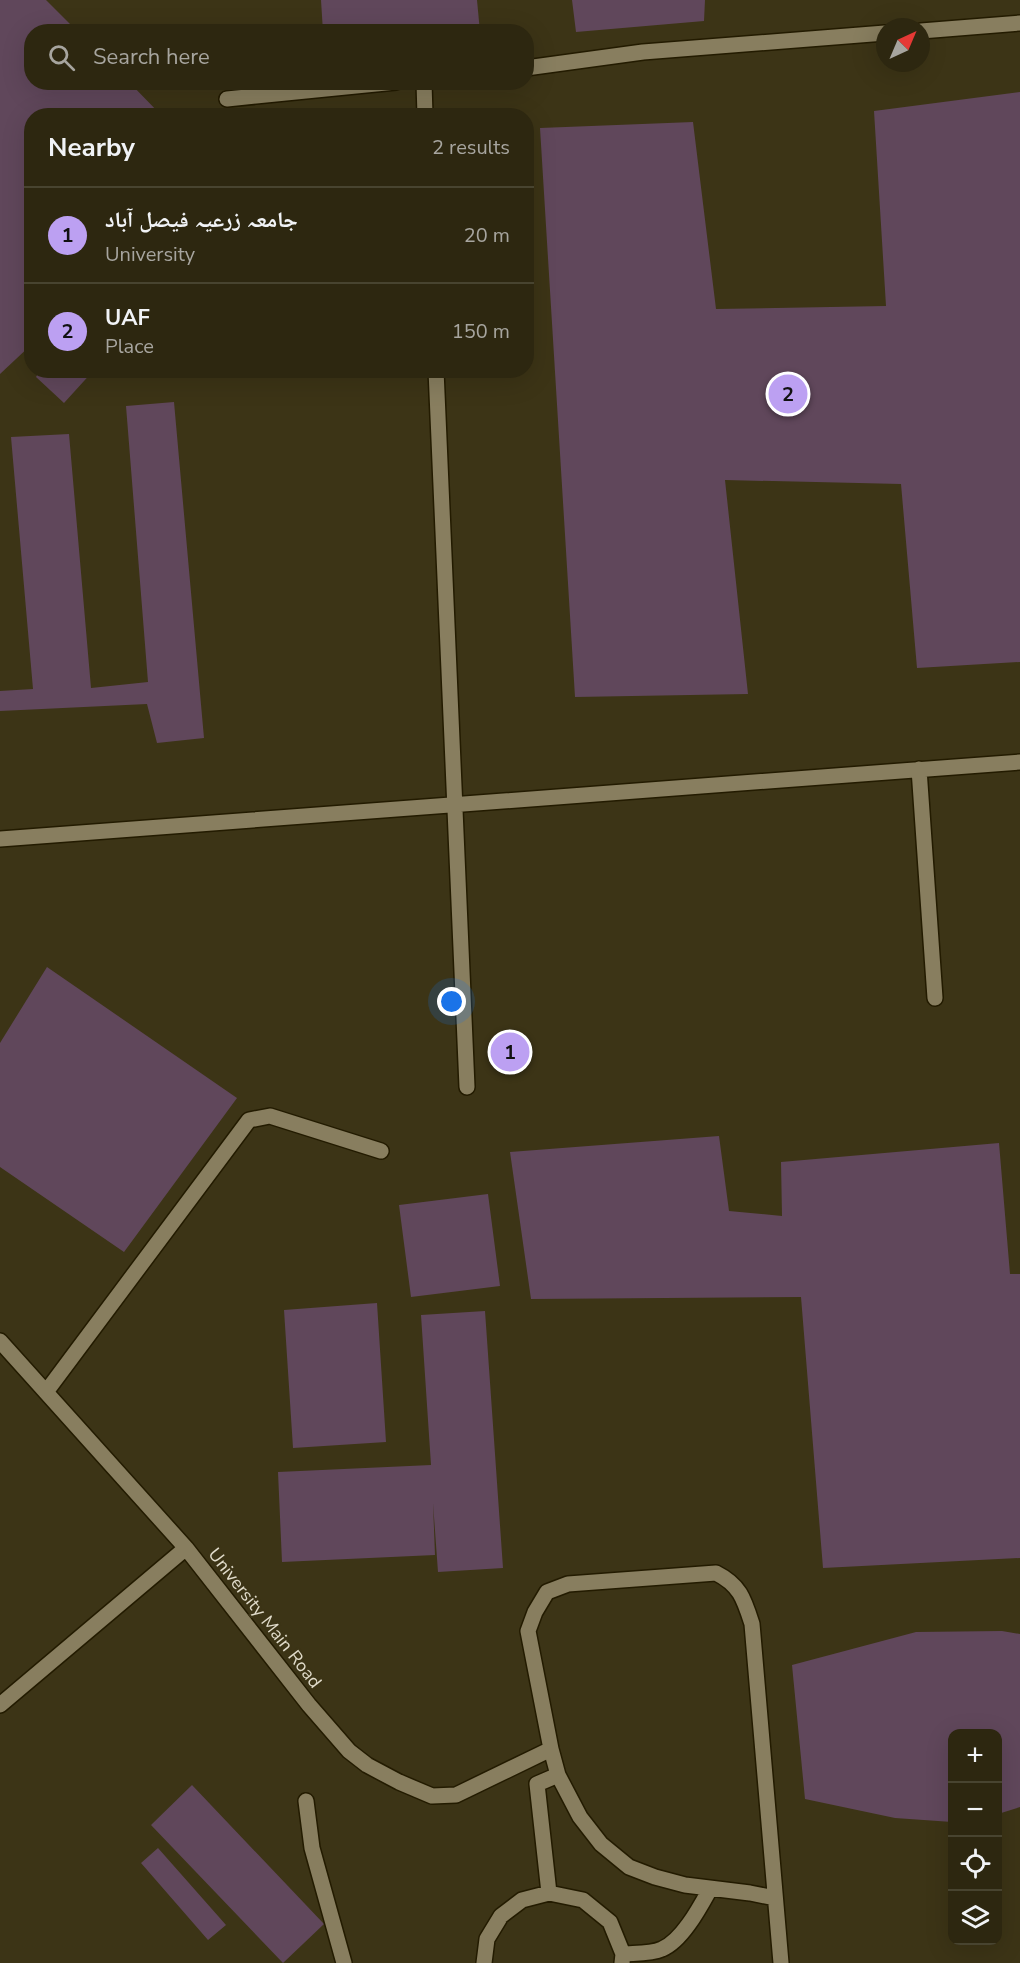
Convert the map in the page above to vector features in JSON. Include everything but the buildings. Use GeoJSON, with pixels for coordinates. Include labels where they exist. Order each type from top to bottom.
{"type":"FeatureCollection","features":[{"type":"Feature","properties":{"kind":"street"},"geometry":{"type":"LineString","coordinates":[[930,29],[1020,23]]}},
{"type":"Feature","properties":{"kind":"street"},"geometry":{"type":"LineString","coordinates":[[534,67],[643,52],[876,34]]}},
{"type":"Feature","properties":{"kind":"street"},"geometry":{"type":"LineString","coordinates":[[227,99],[316,90]]}},
{"type":"Feature","properties":{"kind":"street"},"geometry":{"type":"LineString","coordinates":[[424,90],[425,108]]}},
{"type":"Feature","properties":{"kind":"street"},"geometry":{"type":"LineString","coordinates":[[436,378],[467,1087]]}},
{"type":"Feature","properties":{"kind":"street"},"geometry":{"type":"LineString","coordinates":[[0,839],[1020,762]]}},
{"type":"Feature","properties":{"kind":"street"},"geometry":{"type":"LineString","coordinates":[[919,770],[934,998]]}},
{"type":"Feature","properties":{"kind":"street"},"geometry":{"type":"LineString","coordinates":[[46,1392],[249,1120],[270,1116],[381,1151]]}},
{"type":"Feature","properties":{"kind":"street","name":"University Main Road"},"geometry":{"type":"LineString","coordinates":[[0,1341],[186,1548],[309,1705],[349,1751],[367,1765],[432,1796],[456,1795],[552,1749]]}},
{"type":"Feature","properties":{"kind":"street"},"geometry":{"type":"LineString","coordinates":[[0,1705],[186,1548]]}},
{"type":"Feature","properties":{"kind":"street"},"geometry":{"type":"LineString","coordinates":[[775,1898],[685,1885],[629,1867],[601,1844],[580,1817],[558,1775],[528,1631],[547,1592],[568,1584],[716,1573],[729,1579],[744,1598],[752,1623],[781,1963]]}},
{"type":"Feature","properties":{"kind":"street"},"geometry":{"type":"LineString","coordinates":[[549,1893],[537,1784],[558,1775]]}},
{"type":"Feature","properties":{"kind":"street"},"geometry":{"type":"LineString","coordinates":[[306,1801],[312,1848],[344,1963]]}},
{"type":"Feature","properties":{"kind":"street"},"geometry":{"type":"LineString","coordinates":[[484,1963],[487,1940],[501,1916],[522,1900],[549,1893],[583,1900],[610,1922],[623,1959],[663,1949],[681,1933],[697,1913],[710,1889]]}},
{"type":"Feature","properties":{"kind":"place","name":"UAF"},"geometry":{"type":"Point","coordinates":[788,394]}},
{"type":"Feature","properties":{"kind":"place","name":"جامعہ زرعیہ فیصل آباد"},"geometry":{"type":"Point","coordinates":[510,1052]}}]}
